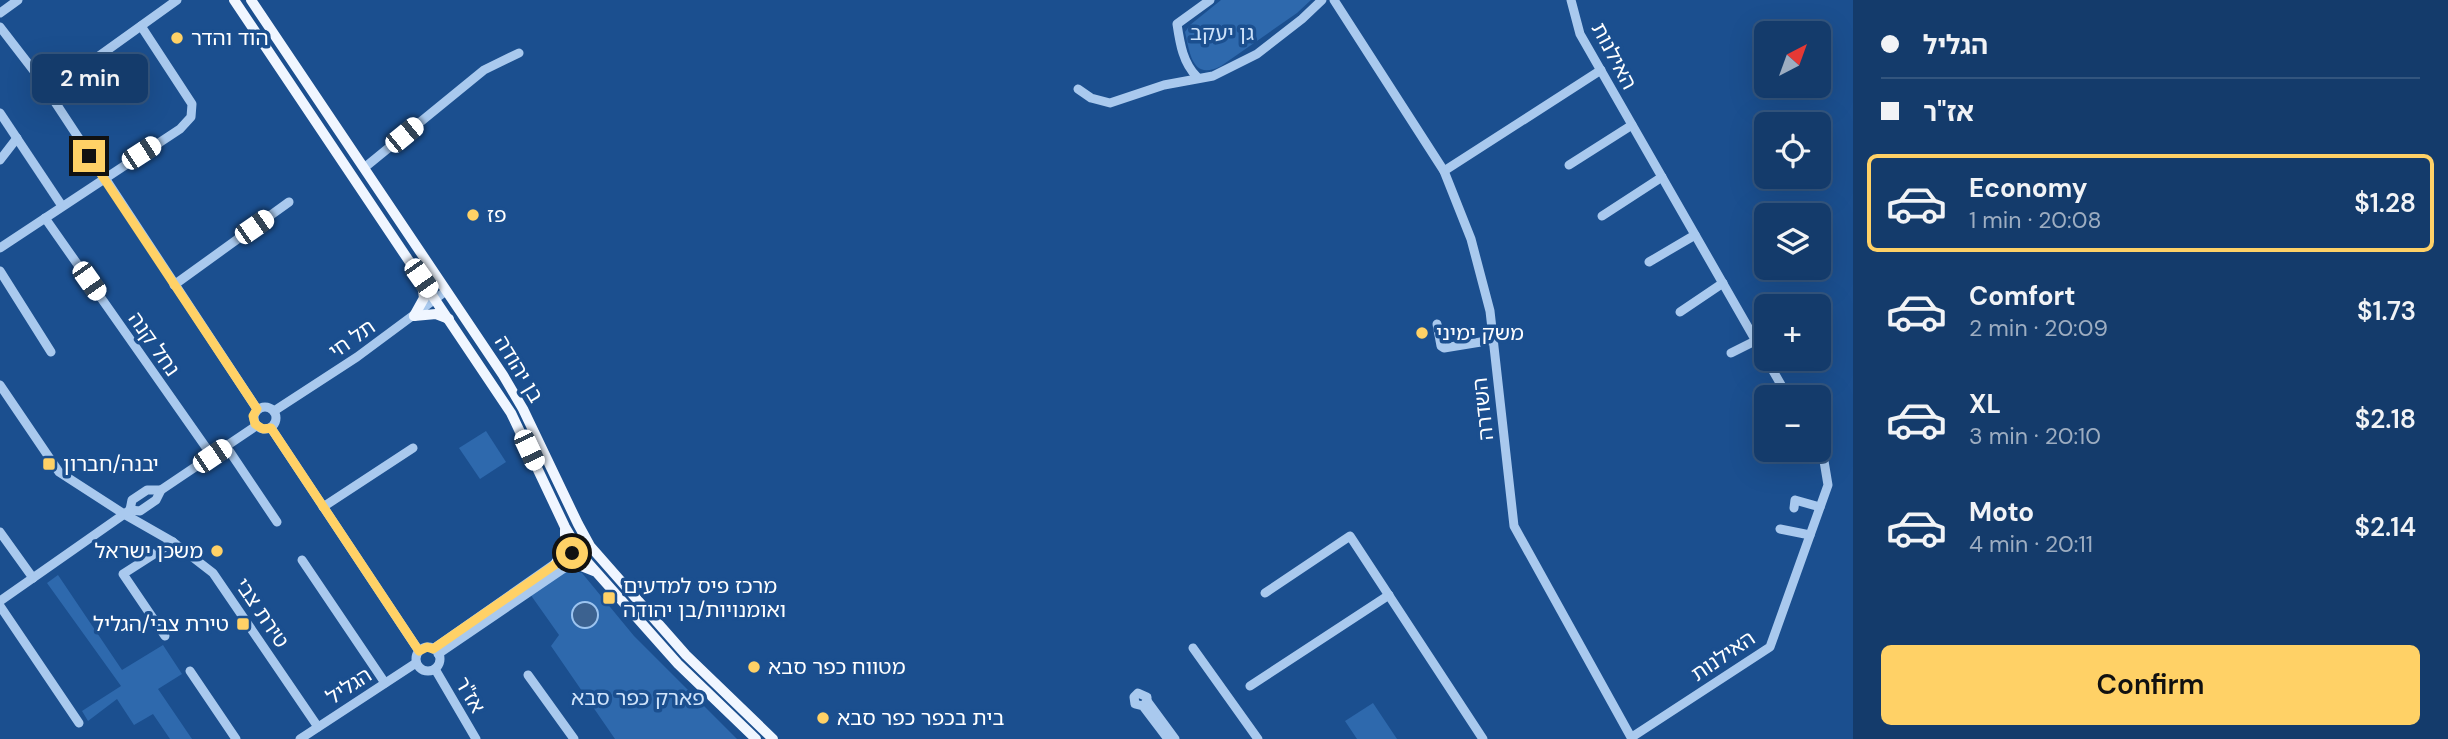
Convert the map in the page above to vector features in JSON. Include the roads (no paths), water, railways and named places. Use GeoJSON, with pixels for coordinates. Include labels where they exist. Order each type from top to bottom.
{"type":"FeatureCollection","features":[{"type":"Feature","properties":{"kind":"main road","name":"בן יהודה"},"geometry":{"type":"LineString","coordinates":[[234,0],[511,413],[580,553],[678,664],[756,739]]}},
{"type":"Feature","properties":{"kind":"main road","name":"בן יהודה"},"geometry":{"type":"LineString","coordinates":[[251,0],[503,375],[523,409],[590,546],[686,655],[773,739]]}},
{"type":"Feature","properties":{"kind":"main road"},"geometry":{"type":"LineString","coordinates":[[414,316],[424,298],[421,278]]}},
{"type":"Feature","properties":{"kind":"main road"},"geometry":{"type":"LineString","coordinates":[[414,316],[436,314],[450,319]]}},
{"type":"Feature","properties":{"kind":"main road"},"geometry":{"type":"LineString","coordinates":[[565,527],[566,541],[561,565],[579,565],[594,571]]}},
{"type":"Feature","properties":{"kind":"street"},"geometry":{"type":"LineString","coordinates":[[0,13],[18,0]]}},
{"type":"Feature","properties":{"kind":"street"},"geometry":{"type":"LineString","coordinates":[[60,84],[177,0]]}},
{"type":"Feature","properties":{"kind":"street"},"geometry":{"type":"LineString","coordinates":[[1198,77],[1191,71],[1182,53],[1177,24],[1210,0]]}},
{"type":"Feature","properties":{"kind":"street"},"geometry":{"type":"LineString","coordinates":[[1079,89],[1091,98],[1110,103],[1164,85],[1213,76],[1257,54],[1322,0]]}},
{"type":"Feature","properties":{"kind":"street","name":"השדרה"},"geometry":{"type":"LineString","coordinates":[[1334,0],[1444,171],[1471,239],[1490,311],[1514,526],[1632,738]]}},
{"type":"Feature","properties":{"kind":"street","name":"האילנות"},"geometry":{"type":"LineString","coordinates":[[1571,0],[1580,34],[1754,339]]}},
{"type":"Feature","properties":{"kind":"street"},"geometry":{"type":"LineString","coordinates":[[0,248],[180,129],[191,117],[192,104],[141,26]]}},
{"type":"Feature","properties":{"kind":"street"},"geometry":{"type":"LineString","coordinates":[[0,27],[44,84],[43,93],[47,98],[53,99],[62,92],[60,84],[52,80],[44,84]]}},
{"type":"Feature","properties":{"kind":"street"},"geometry":{"type":"LineString","coordinates":[[364,168],[484,70],[519,53]]}},
{"type":"Feature","properties":{"kind":"street"},"geometry":{"type":"LineString","coordinates":[[1444,171],[1601,70]]}},
{"type":"Feature","properties":{"kind":"street"},"geometry":{"type":"LineString","coordinates":[[53,99],[257,409]]}},
{"type":"Feature","properties":{"kind":"street"},"geometry":{"type":"LineString","coordinates":[[0,113],[62,206]]}},
{"type":"Feature","properties":{"kind":"street"},"geometry":{"type":"LineString","coordinates":[[1569,165],[1632,125]]}},
{"type":"Feature","properties":{"kind":"street"},"geometry":{"type":"LineString","coordinates":[[0,160],[17,138]]}},
{"type":"Feature","properties":{"kind":"street"},"geometry":{"type":"LineString","coordinates":[[1602,216],[1661,177]]}},
{"type":"Feature","properties":{"kind":"street"},"geometry":{"type":"LineString","coordinates":[[174,285],[289,202]]}},
{"type":"Feature","properties":{"kind":"street","name":"נחל קנה"},"geometry":{"type":"LineString","coordinates":[[45,218],[212,456]]}},
{"type":"Feature","properties":{"kind":"street"},"geometry":{"type":"LineString","coordinates":[[1649,262],[1695,235]]}},
{"type":"Feature","properties":{"kind":"street"},"geometry":{"type":"LineString","coordinates":[[0,271],[51,352]]}},
{"type":"Feature","properties":{"kind":"street"},"geometry":{"type":"LineString","coordinates":[[1680,312],[1723,283]]}},
{"type":"Feature","properties":{"kind":"street","name":"תל חי"},"geometry":{"type":"LineString","coordinates":[[274,411],[358,357],[446,291]]}},
{"type":"Feature","properties":{"kind":"street"},"geometry":{"type":"LineString","coordinates":[[1437,324],[1441,346],[1444,348],[1493,340]]}},
{"type":"Feature","properties":{"kind":"street"},"geometry":{"type":"LineString","coordinates":[[1731,353],[1754,342]]}},
{"type":"Feature","properties":{"kind":"street","name":"טירת צבי"},"geometry":{"type":"LineString","coordinates":[[0,385],[59,472],[173,542],[202,563],[219,580],[317,732]]}},
{"type":"Feature","properties":{"kind":"street"},"geometry":{"type":"LineString","coordinates":[[267,407],[274,411],[276,422],[271,428],[256,426],[253,416],[257,409],[267,407]]}},
{"type":"Feature","properties":{"kind":"street"},"geometry":{"type":"LineString","coordinates":[[79,723],[0,603],[127,512],[140,510],[156,500],[161,490],[256,426]]}},
{"type":"Feature","properties":{"kind":"street"},"geometry":{"type":"LineString","coordinates":[[271,428],[419,651],[416,663],[424,670],[435,669],[440,660],[436,651],[427,647],[419,651]]}},
{"type":"Feature","properties":{"kind":"street"},"geometry":{"type":"LineString","coordinates":[[226,446],[276,522]]}},
{"type":"Feature","properties":{"kind":"street"},"geometry":{"type":"LineString","coordinates":[[323,507],[413,448]]}},
{"type":"Feature","properties":{"kind":"street","name":"האילנות"},"geometry":{"type":"LineString","coordinates":[[1632,738],[1770,647],[1828,485],[1824,462]]}},
{"type":"Feature","properties":{"kind":"street"},"geometry":{"type":"LineString","coordinates":[[1794,508],[1795,500],[1820,507]]}},
{"type":"Feature","properties":{"kind":"street"},"geometry":{"type":"LineString","coordinates":[[1780,529],[1810,536]]}},
{"type":"Feature","properties":{"kind":"street"},"geometry":{"type":"LineString","coordinates":[[0,532],[33,578]]}},
{"type":"Feature","properties":{"kind":"street"},"geometry":{"type":"LineString","coordinates":[[1265,593],[1350,536],[1483,739]]}},
{"type":"Feature","properties":{"kind":"street"},"geometry":{"type":"LineString","coordinates":[[165,636],[123,574],[173,542]]}},
{"type":"Feature","properties":{"kind":"street"},"geometry":{"type":"LineString","coordinates":[[436,651],[590,546]]}},
{"type":"Feature","properties":{"kind":"street"},"geometry":{"type":"LineString","coordinates":[[302,560],[385,683]]}},
{"type":"Feature","properties":{"kind":"street"},"geometry":{"type":"LineString","coordinates":[[1250,686],[1389,595]]}},
{"type":"Feature","properties":{"kind":"street"},"geometry":{"type":"LineString","coordinates":[[1193,648],[1258,739]]}},
{"type":"Feature","properties":{"kind":"street","name":"הגליל"},"geometry":{"type":"LineString","coordinates":[[300,739],[317,732],[416,663]]}},
{"type":"Feature","properties":{"kind":"street","name":"אז\"ר"},"geometry":{"type":"LineString","coordinates":[[435,669],[476,739]]}},
{"type":"Feature","properties":{"kind":"street"},"geometry":{"type":"LineString","coordinates":[[190,671],[236,739]]}},
{"type":"Feature","properties":{"kind":"street"},"geometry":{"type":"LineString","coordinates":[[528,675],[571,738]]}},
{"type":"Feature","properties":{"kind":"street"},"geometry":{"type":"LineString","coordinates":[[1168,739],[1145,704],[1175,739]]}},
{"type":"Feature","properties":{"kind":"place","name":"הוד והדר"},"geometry":{"type":"Point","coordinates":[177,38]}},
{"type":"Feature","properties":{"kind":"place","name":"פז"},"geometry":{"type":"Point","coordinates":[473,215]}},
{"type":"Feature","properties":{"kind":"place","name":"משק ימיני"},"geometry":{"type":"Point","coordinates":[1422,333]}},
{"type":"Feature","properties":{"kind":"place","name":"יבנה/חברון"},"geometry":{"type":"Point","coordinates":[49,464]}},
{"type":"Feature","properties":{"kind":"place","name":"משכן ישראל"},"geometry":{"type":"Point","coordinates":[217,551]}},
{"type":"Feature","properties":{"kind":"place","name":"מרכז פיס למדעים ואומנויות/בן יהודה"},"geometry":{"type":"Point","coordinates":[609,598]}},
{"type":"Feature","properties":{"kind":"place","name":"טירת צבי/הגליל"},"geometry":{"type":"Point","coordinates":[243,624]}},
{"type":"Feature","properties":{"kind":"place","name":"מטווח כפר סבא"},"geometry":{"type":"Point","coordinates":[754,667]}},
{"type":"Feature","properties":{"kind":"place","name":"בית בכפר כפר סבא"},"geometry":{"type":"Point","coordinates":[823,718]}},
{"type":"Feature","properties":{"kind":"park label","name":"גן יעקב"},"geometry":{"type":"Point","coordinates":[1222,33]}},
{"type":"Feature","properties":{"kind":"park label","name":"פארק כפר סבא"},"geometry":{"type":"Point","coordinates":[638,698]}}]}
